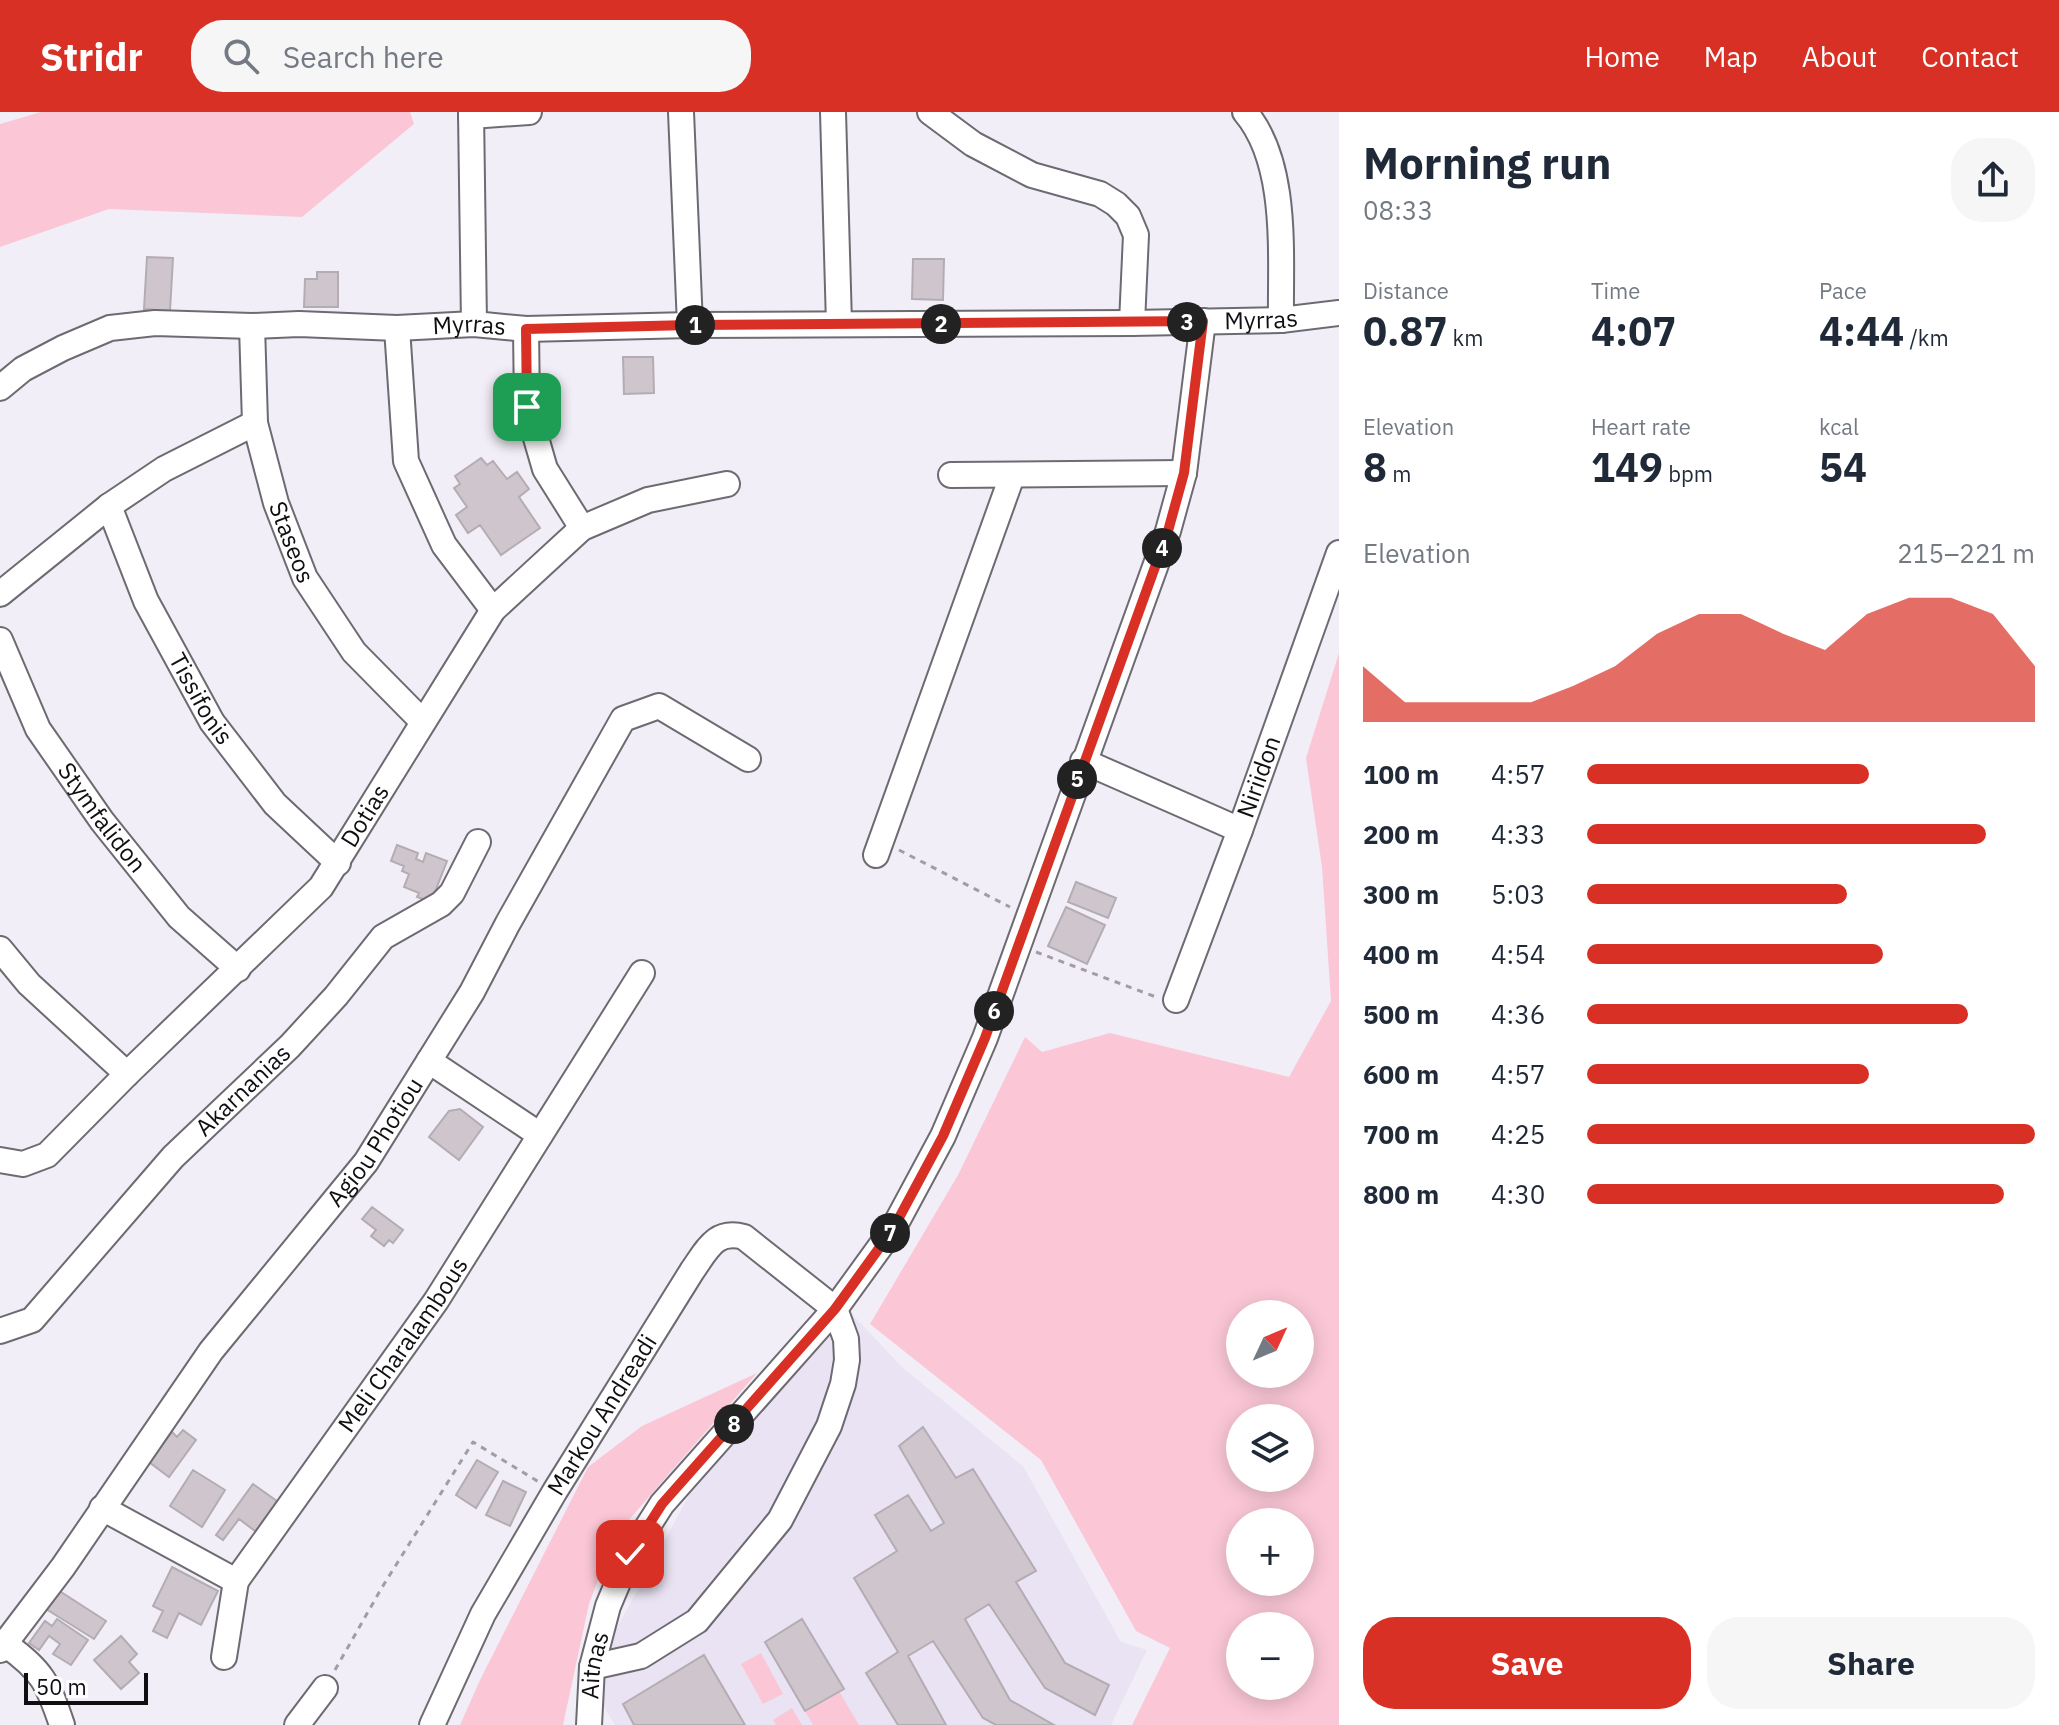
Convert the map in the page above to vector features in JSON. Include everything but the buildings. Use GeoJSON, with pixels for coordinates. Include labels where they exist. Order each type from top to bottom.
{"type":"FeatureCollection","features":[{"type":"Feature","properties":{"kind":"street"},"geometry":{"type":"LineString","coordinates":[[474,324],[471,114],[529,112]]}},
{"type":"Feature","properties":{"kind":"street"},"geometry":{"type":"LineString","coordinates":[[681,112],[690,325]]}},
{"type":"Feature","properties":{"kind":"street"},"geometry":{"type":"LineString","coordinates":[[833,112],[839,324]]}},
{"type":"Feature","properties":{"kind":"street"},"geometry":{"type":"LineString","coordinates":[[930,112],[973,144],[1032,175],[1100,194],[1128,216],[1136,235],[1132,323]]}},
{"type":"Feature","properties":{"kind":"street"},"geometry":{"type":"LineString","coordinates":[[1245,112],[1271,158],[1278,208],[1281,320]]}},
{"type":"Feature","properties":{"kind":"street","name":"Myrras"},"geometry":{"type":"LineString","coordinates":[[0,388],[23,369],[110,328],[155,323],[397,328],[474,324],[526,329],[1132,323],[1281,320],[1339,313]]}},
{"type":"Feature","properties":{"kind":"street","name":"Aitnas"},"geometry":{"type":"LineString","coordinates":[[589,1725],[592,1667],[608,1606],[630,1554],[662,1504],[835,1309],[893,1229],[943,1136],[985,1038],[1168,531],[1184,473],[1203,321]]}},
{"type":"Feature","properties":{"kind":"street","name":"Staseos"},"geometry":{"type":"LineString","coordinates":[[252,326],[255,423],[276,503],[305,578],[354,652],[422,721]]}},
{"type":"Feature","properties":{"kind":"street"},"geometry":{"type":"LineString","coordinates":[[397,328],[406,461],[444,545],[493,610]]}},
{"type":"Feature","properties":{"kind":"street"},"geometry":{"type":"LineString","coordinates":[[526,329],[527,407],[545,469],[582,528]]}},
{"type":"Feature","properties":{"kind":"street"},"geometry":{"type":"LineString","coordinates":[[0,594],[109,506],[164,469],[255,423]]}},
{"type":"Feature","properties":{"kind":"street"},"geometry":{"type":"LineString","coordinates":[[951,475],[1184,473]]}},
{"type":"Feature","properties":{"kind":"street"},"geometry":{"type":"LineString","coordinates":[[879,848],[1012,476]]}},
{"type":"Feature","properties":{"kind":"street","name":"Dotias"},"geometry":{"type":"LineString","coordinates":[[0,1160],[23,1164],[47,1155],[321,887],[493,610],[582,528],[648,500],[727,484]]}},
{"type":"Feature","properties":{"kind":"street","name":"Tissifonis"},"geometry":{"type":"LineString","coordinates":[[109,506],[146,601],[212,722],[275,804],[338,863]]}},
{"type":"Feature","properties":{"kind":"street","name":"Niriidon"},"geometry":{"type":"LineString","coordinates":[[1176,1000],[1339,553]]}},
{"type":"Feature","properties":{"kind":"street","name":"Stymfalidon"},"geometry":{"type":"LineString","coordinates":[[0,640],[38,729],[102,821],[179,917],[238,969]]}},
{"type":"Feature","properties":{"kind":"street","name":"Agiou Photiou"},"geometry":{"type":"LineString","coordinates":[[2,1647],[63,1567],[211,1351],[366,1162],[472,992],[623,719],[659,706],[748,759]]}},
{"type":"Feature","properties":{"kind":"street"},"geometry":{"type":"LineString","coordinates":[[1083,761],[1240,830]]}},
{"type":"Feature","properties":{"kind":"street","name":"Akarnanias"},"geometry":{"type":"LineString","coordinates":[[0,1331],[32,1320],[173,1157],[290,1046],[336,996],[383,937],[441,904],[452,893],[478,842]]}},
{"type":"Feature","properties":{"kind":"street"},"geometry":{"type":"LineString","coordinates":[[0,949],[29,984],[127,1074]]}},
{"type":"Feature","properties":{"kind":"street","name":"Meli Charalambous"},"geometry":{"type":"LineString","coordinates":[[236,1581],[436,1301],[642,973]]}},
{"type":"Feature","properties":{"kind":"street"},"geometry":{"type":"LineString","coordinates":[[429,1061],[540,1135]]}},
{"type":"Feature","properties":{"kind":"street","name":"Markou Andreadi"},"geometry":{"type":"LineString","coordinates":[[432,1725],[483,1614],[555,1491],[692,1271],[719,1238],[732,1234],[744,1237],[835,1309]]}},
{"type":"Feature","properties":{"kind":"street"},"geometry":{"type":"LineString","coordinates":[[592,1667],[641,1656],[697,1621],[780,1520],[829,1426],[843,1384],[846,1339],[835,1309]]}},
{"type":"Feature","properties":{"kind":"street"},"geometry":{"type":"LineString","coordinates":[[102,1508],[236,1581],[224,1657]]}},
{"type":"Feature","properties":{"kind":"street"},"geometry":{"type":"LineString","coordinates":[[2,1647],[32,1663],[51,1693],[62,1725]]}},
{"type":"Feature","properties":{"kind":"street"},"geometry":{"type":"LineString","coordinates":[[297,1725],[325,1688]]}},
{"type":"Feature","properties":{"kind":"path"},"geometry":{"type":"LineString","coordinates":[[879,848],[1028,916]]}},
{"type":"Feature","properties":{"kind":"path"},"geometry":{"type":"LineString","coordinates":[[1018,945],[1170,1002],[1176,1000]]}},
{"type":"Feature","properties":{"kind":"path"},"geometry":{"type":"LineString","coordinates":[[325,1688],[381,1589],[473,1442],[555,1491]]}},
{"type":"Feature","properties":{"kind":"shaded area"},"geometry":{"type":"Polygon","coordinates":[[[41,112],[410,112],[414,124],[302,217],[109,209],[0,247],[0,124],[41,112]]]}},
{"type":"Feature","properties":{"kind":"shaded area"},"geometry":{"type":"Polygon","coordinates":[[[1339,653],[1339,1725],[1132,1725],[1170,1648],[1136,1631],[1041,1460],[870,1324],[958,1175],[1025,1037],[1042,1052],[1110,1033],[1289,1077],[1331,1001],[1322,867],[1306,758],[1339,653]]]}},
{"type":"Feature","properties":{"kind":"shaded area"},"geometry":{"type":"Polygon","coordinates":[[[851,1313],[902,1367],[1023,1466],[1121,1642],[1147,1650],[1111,1725],[615,1725],[597,1696],[612,1637],[693,1488],[851,1313]]]}},
{"type":"Feature","properties":{"kind":"shaded area"},"geometry":{"type":"Polygon","coordinates":[[[757,1373],[614,1537],[589,1604],[563,1725],[460,1725],[588,1467],[642,1426],[757,1373]]]}},
{"type":"Feature","properties":{"kind":"shaded area"},"geometry":{"type":"Polygon","coordinates":[[[761,1653],[783,1694],[763,1704],[741,1664],[761,1653]]]}},
{"type":"Feature","properties":{"kind":"shaded area"},"geometry":{"type":"Polygon","coordinates":[[[839,1691],[859,1725],[813,1725],[805,1711],[839,1691]]]}},
{"type":"Feature","properties":{"kind":"shaded area"},"geometry":{"type":"Polygon","coordinates":[[[792,1708],[802,1725],[776,1725],[773,1720],[792,1708]]]}},
{"type":"Feature","properties":{"kind":"route"},"geometry":{"type":"LineString","coordinates":[[527,407],[526,329],[1203,321],[1184,473],[1168,531],[985,1038],[943,1136],[893,1229],[835,1309],[662,1504],[630,1554]]}}]}
